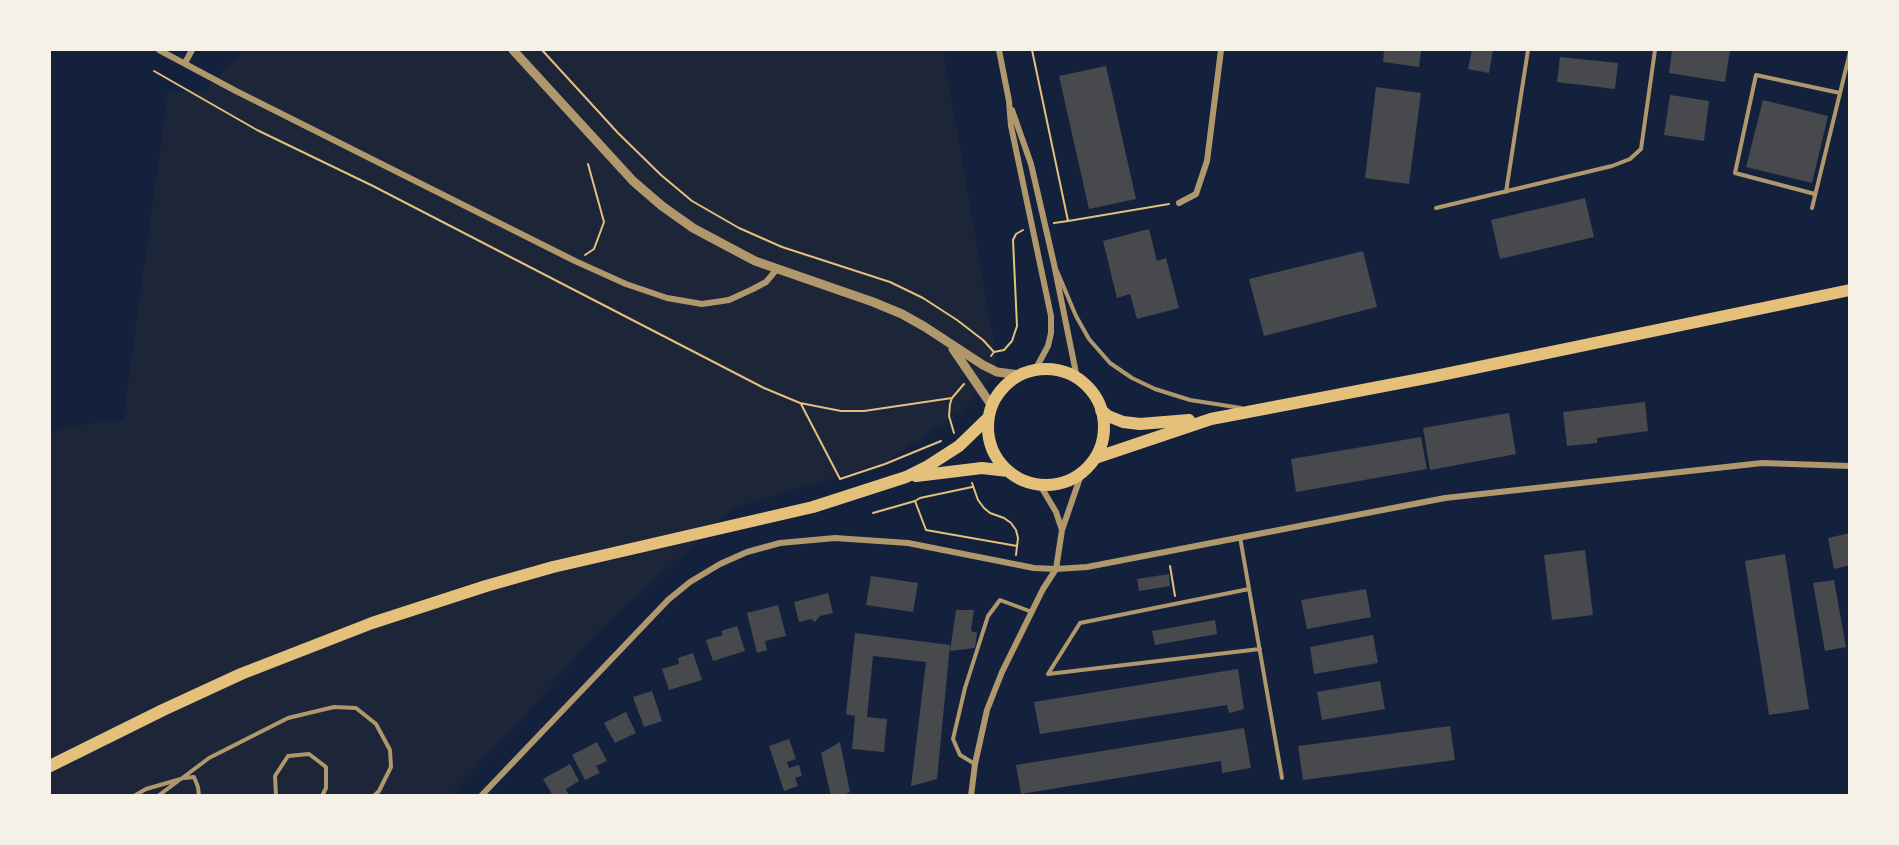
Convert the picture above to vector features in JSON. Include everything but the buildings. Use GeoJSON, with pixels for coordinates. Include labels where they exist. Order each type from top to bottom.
{"type":"FeatureCollection","features":[{"type":"Feature","properties":{"kind":"main road"},"geometry":{"type":"LineString","coordinates":[[1095,458],[1211,419],[1431,377],[1850,290]]}},
{"type":"Feature","properties":{"kind":"main road"},"geometry":{"type":"LineString","coordinates":[[50,766],[240,674],[372,623],[553,567],[803,510],[906,477],[982,468],[1008,471],[1028,482],[1040,485],[1062,482],[1082,472],[1095,458],[1104,430],[1101,410],[1092,392],[1077,378],[1064,372],[1049,369],[1035,370],[1020,375],[1000,391],[990,412],[959,446],[906,477]]}},
{"type":"Feature","properties":{"kind":"main road"},"geometry":{"type":"LineString","coordinates":[[1101,410],[1108,416],[1123,422],[1140,424],[1211,419]]}},
{"type":"Feature","properties":{"kind":"main road"},"geometry":{"type":"LineString","coordinates":[[990,412],[988,430],[994,453],[1008,471]]}},
{"type":"Feature","properties":{"kind":"street"},"geometry":{"type":"LineString","coordinates":[[159,50],[575,261],[636,288],[667,298],[702,304],[729,300],[753,289],[766,282],[777,269]]}},
{"type":"Feature","properties":{"kind":"street"},"geometry":{"type":"LineString","coordinates":[[185,63],[192,50]]}},
{"type":"Feature","properties":{"kind":"street"},"geometry":{"type":"LineString","coordinates":[[513,50],[612,159],[662,206],[693,228],[724,246],[777,269],[902,314],[983,365],[997,372],[1020,375]]}},
{"type":"Feature","properties":{"kind":"street"},"geometry":{"type":"LineString","coordinates":[[999,50],[1009,101],[1011,126],[1051,316],[1048,346],[1035,370]]}},
{"type":"Feature","properties":{"kind":"street"},"geometry":{"type":"LineString","coordinates":[[1179,203],[1196,194],[1207,161],[1221,50]]}},
{"type":"Feature","properties":{"kind":"street"},"geometry":{"type":"LineString","coordinates":[[1009,101],[1031,164],[1077,378]]}},
{"type":"Feature","properties":{"kind":"street"},"geometry":{"type":"LineString","coordinates":[[950,344],[971,376],[990,412]]}},
{"type":"Feature","properties":{"kind":"street"},"geometry":{"type":"LineString","coordinates":[[481,795],[668,600],[690,582],[720,564],[747,552],[780,543],[835,538],[908,543],[1015,564],[1056,569],[1086,567],[1445,498],[1762,463],[1850,466]]}},
{"type":"Feature","properties":{"kind":"street"},"geometry":{"type":"LineString","coordinates":[[963,795],[970,794],[987,710],[1002,672],[1043,589],[1056,569],[1062,530],[1082,472]]}},
{"type":"Feature","properties":{"kind":"street"},"geometry":{"type":"LineString","coordinates":[[1040,485],[1056,512],[1062,530]]}},
{"type":"Feature","properties":{"kind":"lane"},"geometry":{"type":"LineString","coordinates":[[1506,192],[1528,50]]}},
{"type":"Feature","properties":{"kind":"lane"},"geometry":{"type":"LineString","coordinates":[[1436,208],[1612,166],[1630,159],[1641,149],[1655,50]]}},
{"type":"Feature","properties":{"kind":"lane"},"geometry":{"type":"LineString","coordinates":[[1812,208],[1850,52]]}},
{"type":"Feature","properties":{"kind":"lane"},"geometry":{"type":"LineString","coordinates":[[1815,194],[1735,173],[1756,75],[1840,93]]}},
{"type":"Feature","properties":{"kind":"lane"},"geometry":{"type":"LineString","coordinates":[[1054,264],[1076,316],[1089,339],[1110,363],[1132,378],[1155,389],[1190,400],[1254,410]]}},
{"type":"Feature","properties":{"kind":"lane"},"geometry":{"type":"LineString","coordinates":[[1240,536],[1282,778]]}},
{"type":"Feature","properties":{"kind":"lane"},"geometry":{"type":"LineString","coordinates":[[1249,589],[1080,623],[1048,674],[1260,649]]}},
{"type":"Feature","properties":{"kind":"lane"},"geometry":{"type":"LineString","coordinates":[[975,764],[960,755],[952,739],[965,688],[988,616],[1000,600],[1033,612]]}},
{"type":"Feature","properties":{"kind":"lane"},"geometry":{"type":"LineString","coordinates":[[158,795],[209,758],[288,718],[334,706],[356,708],[376,724],[390,750],[391,767],[379,791],[374,795]]}},
{"type":"Feature","properties":{"kind":"lane"},"geometry":{"type":"LineString","coordinates":[[276,795],[275,776],[288,756],[309,754],[326,767],[326,788],[322,795]]}},
{"type":"Feature","properties":{"kind":"lane"},"geometry":{"type":"LineString","coordinates":[[134,795],[146,789],[194,777],[199,795]]}},
{"type":"Feature","properties":{"kind":"path"},"geometry":{"type":"LineString","coordinates":[[542,50],[618,133],[661,175],[692,201],[739,228],[782,247],[890,282],[922,298],[957,320],[983,340],[994,352]]}},
{"type":"Feature","properties":{"kind":"path"},"geometry":{"type":"LineString","coordinates":[[1032,50],[1068,221]]}},
{"type":"Feature","properties":{"kind":"path"},"geometry":{"type":"LineString","coordinates":[[154,71],[257,130],[373,186],[764,388],[800,403],[841,411],[864,411],[951,398]]}},
{"type":"Feature","properties":{"kind":"path"},"geometry":{"type":"LineString","coordinates":[[575,261],[594,249],[604,222],[588,164]]}},
{"type":"Feature","properties":{"kind":"path"},"geometry":{"type":"LineString","coordinates":[[1045,224],[1179,203]]}},
{"type":"Feature","properties":{"kind":"path"},"geometry":{"type":"LineString","coordinates":[[983,365],[994,352],[1004,350],[1012,341],[1017,326],[1013,240],[1016,234],[1032,227]]}},
{"type":"Feature","properties":{"kind":"path"},"geometry":{"type":"LineString","coordinates":[[959,446],[949,416],[951,398],[971,376]]}},
{"type":"Feature","properties":{"kind":"path"},"geometry":{"type":"LineString","coordinates":[[800,403],[840,479],[885,464],[944,439]]}},
{"type":"Feature","properties":{"kind":"path"},"geometry":{"type":"LineString","coordinates":[[967,469],[984,508],[1011,523],[1016,530],[1015,564]]}},
{"type":"Feature","properties":{"kind":"path"},"geometry":{"type":"LineString","coordinates":[[873,513],[920,498],[973,487]]}},
{"type":"Feature","properties":{"kind":"path"},"geometry":{"type":"LineString","coordinates":[[915,501],[926,530],[1017,546]]}},
{"type":"Feature","properties":{"kind":"path"},"geometry":{"type":"LineString","coordinates":[[1170,566],[1176,604]]}},
{"type":"Feature","properties":{"kind":"shaded area"},"geometry":{"type":"Polygon","coordinates":[[[245,50],[943,50],[997,372],[962,411],[882,464],[735,507],[596,633],[517,725],[450,795],[50,796],[50,433],[69,426],[123,420],[168,92],[205,90],[245,50]]]}}]}
